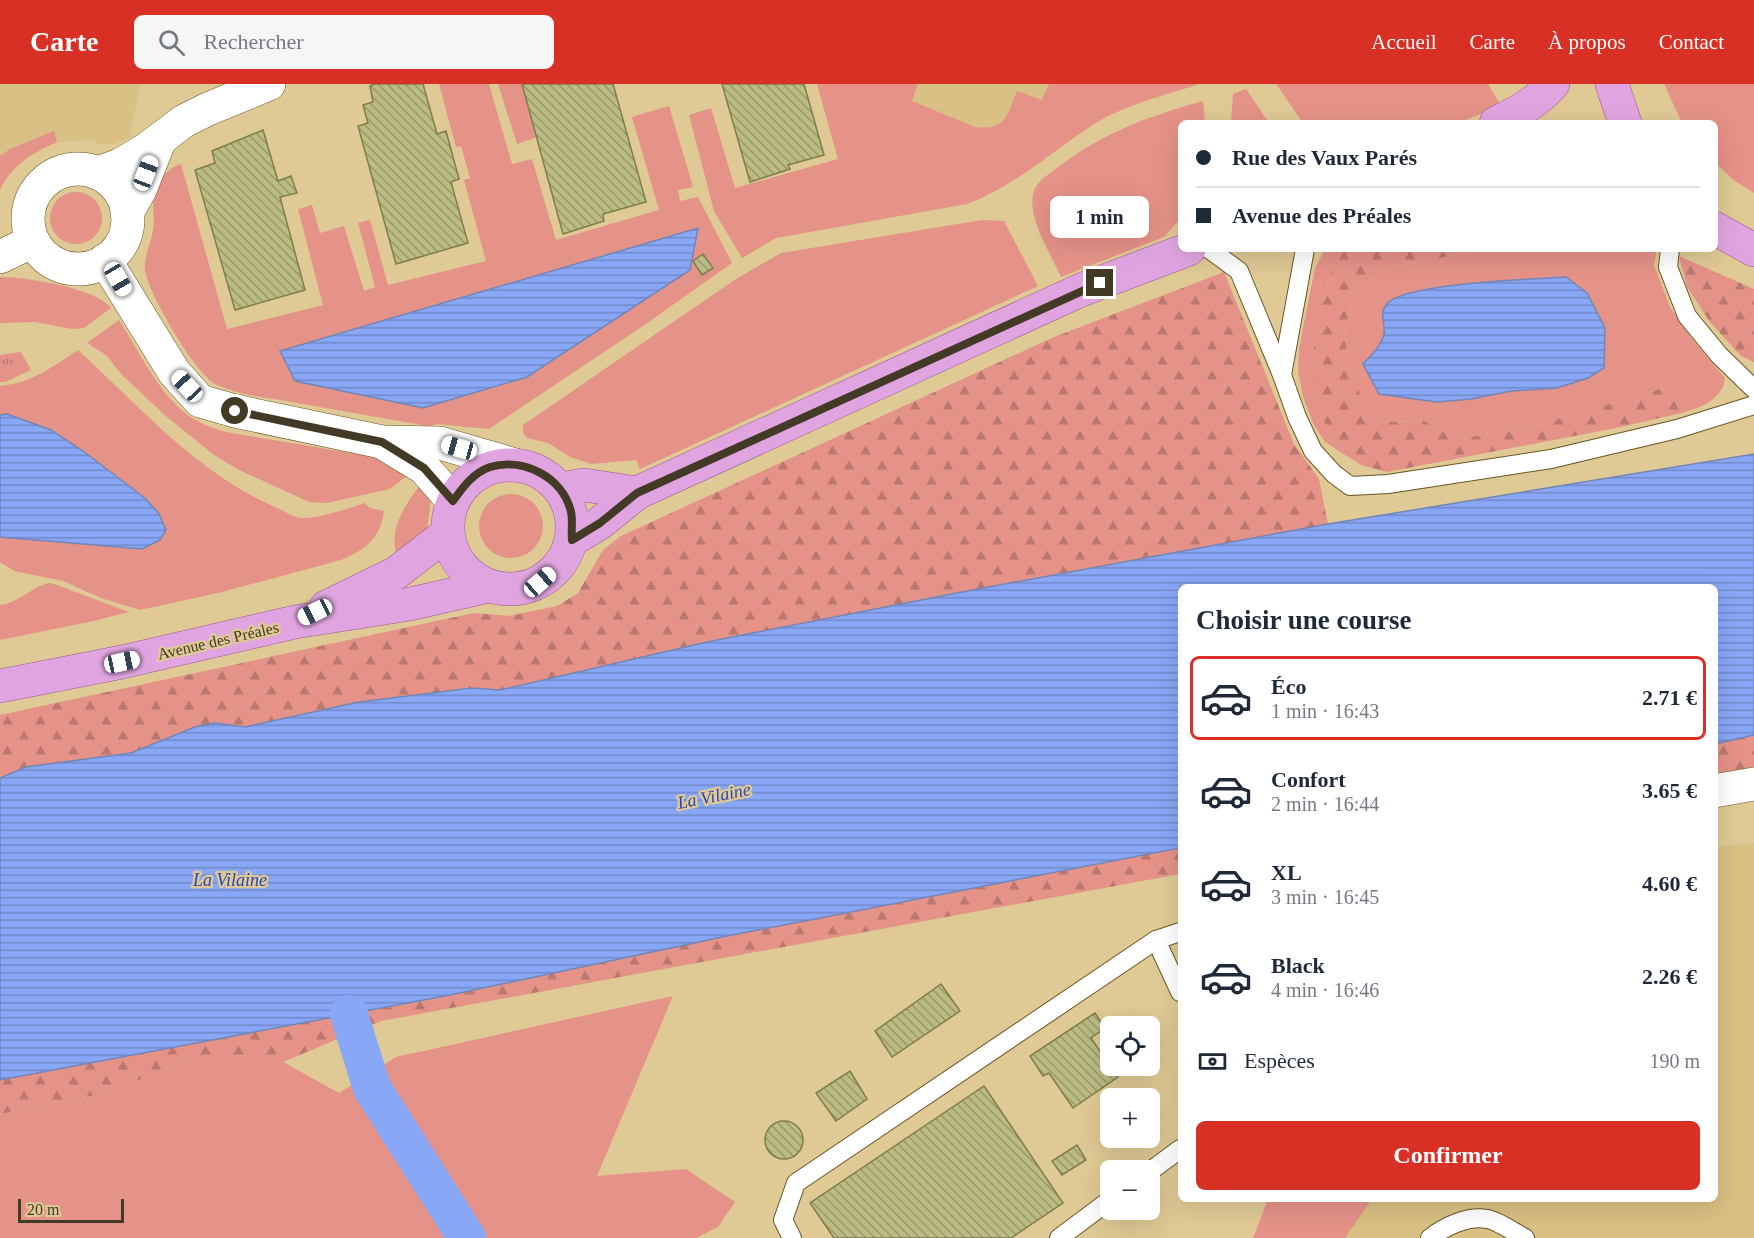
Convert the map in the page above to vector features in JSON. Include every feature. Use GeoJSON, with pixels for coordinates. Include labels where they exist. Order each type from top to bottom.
{"type":"FeatureCollection","features":[{"type":"Feature","properties":{"kind":"main road"},"geometry":{"type":"LineString","coordinates":[[1503,120],[1517,114],[1543,95],[1553,84]]}},
{"type":"Feature","properties":{"kind":"main road"},"geometry":{"type":"LineString","coordinates":[[1612,84],[1625,120]]}},
{"type":"Feature","properties":{"kind":"main road"},"geometry":{"type":"LineString","coordinates":[[1718,230],[1754,250]]}},
{"type":"Feature","properties":{"kind":"main road"},"geometry":{"type":"LineString","coordinates":[[572,540],[600,523],[637,493],[1081,290],[1182,252]]}},
{"type":"Feature","properties":{"kind":"main road"},"geometry":{"type":"LineString","coordinates":[[515,465],[540,472],[560,489],[571,512],[572,540],[561,564],[540,582],[515,590],[489,586],[468,574],[454,555],[450,517],[468,481],[489,468],[515,465]]}},
{"type":"Feature","properties":{"kind":"main road"},"geometry":{"type":"LineString","coordinates":[[560,489],[584,485],[637,493]]}},
{"type":"Feature","properties":{"kind":"main road","name":"Avenue des Préales"},"geometry":{"type":"LineString","coordinates":[[295,622],[396,573],[450,517]]}},
{"type":"Feature","properties":{"kind":"main road","name":"Avenue des Préales"},"geometry":{"type":"LineString","coordinates":[[0,686],[143,657],[295,622],[410,604],[489,586]]}},
{"type":"Feature","properties":{"kind":"street"},"geometry":{"type":"LineString","coordinates":[[98,173],[120,165],[159,142],[192,117],[269,84]]}},
{"type":"Feature","properties":{"kind":"street"},"geometry":{"type":"LineString","coordinates":[[127,213],[140,190],[159,142]]}},
{"type":"Feature","properties":{"kind":"street"},"geometry":{"type":"LineString","coordinates":[[85,170],[98,173],[118,189],[125,201],[127,213],[127,226],[117,250],[105,260],[88,268],[67,268],[48,259],[39,252],[28,230],[30,202],[37,190],[46,180],[65,171],[85,170]]}},
{"type":"Feature","properties":{"kind":"street"},"geometry":{"type":"LineString","coordinates":[[0,257],[33,241]]}},
{"type":"Feature","properties":{"kind":"street"},"geometry":{"type":"LineString","coordinates":[[105,260],[174,372],[200,401],[235,411],[382,442],[440,443],[515,465]]}},
{"type":"Feature","properties":{"kind":"street"},"geometry":{"type":"LineString","coordinates":[[382,442],[424,468],[450,517]]}},
{"type":"Feature","properties":{"kind":"street"},"geometry":{"type":"LineString","coordinates":[[1718,790],[1754,784]]}},
{"type":"Feature","properties":{"kind":"lane"},"geometry":{"type":"LineString","coordinates":[[1213,252],[1239,271],[1297,417],[1313,451],[1334,474],[1350,486],[1388,484],[1551,459],[1677,429],[1754,405]]}},
{"type":"Feature","properties":{"kind":"lane"},"geometry":{"type":"LineString","coordinates":[[1282,375],[1304,252]]}},
{"type":"Feature","properties":{"kind":"lane"},"geometry":{"type":"LineString","coordinates":[[1670,252],[1668,267],[1687,316],[1719,355],[1754,389]]}},
{"type":"Feature","properties":{"kind":"lane"},"geometry":{"type":"LineString","coordinates":[[792,1238],[783,1220],[796,1183],[1156,940],[1178,933]]}},
{"type":"Feature","properties":{"kind":"lane"},"geometry":{"type":"LineString","coordinates":[[1156,940],[1178,988]]}},
{"type":"Feature","properties":{"kind":"lane"},"geometry":{"type":"LineString","coordinates":[[1160,1164],[1178,1150]]}},
{"type":"Feature","properties":{"kind":"lane"},"geometry":{"type":"LineString","coordinates":[[1059,1238],[1100,1207]]}},
{"type":"Feature","properties":{"kind":"lane"},"geometry":{"type":"LineString","coordinates":[[1430,1238],[1442,1228],[1469,1220],[1487,1218],[1525,1238]]}},
{"type":"Feature","properties":{"kind":"shaded area"},"geometry":{"type":"Polygon","coordinates":[[[0,84],[140,84],[130,137],[114,144],[98,144],[93,140],[57,142],[35,152],[21,162],[4,180],[0,190],[0,84]]]}},
{"type":"Feature","properties":{"kind":"shaded area"},"geometry":{"type":"Polygon","coordinates":[[[879,84],[1175,84],[894,167],[879,84]]]}},
{"type":"Feature","properties":{"kind":"shaded area"},"geometry":{"type":"Polygon","coordinates":[[[1754,843],[1754,1238],[1345,1238],[1370,1202],[1718,1202],[1718,847],[1754,843]]]}},
{"type":"Feature","properties":{"kind":"green space"},"geometry":{"type":"Polygon","coordinates":[[[439,84],[489,84],[512,164],[532,159],[556,240],[659,210],[632,117],[669,106],[693,187],[678,190],[680,201],[698,197],[732,263],[643,326],[489,429],[437,424],[428,426],[256,396],[217,385],[197,366],[174,333],[148,281],[145,270],[154,226],[154,198],[163,177],[171,169],[181,164],[227,329],[323,305],[298,209],[312,205],[320,233],[344,226],[364,291],[375,287],[358,223],[370,220],[388,285],[486,261],[464,180],[470,178],[461,146],[456,147],[439,84]]]}},
{"type":"Feature","properties":{"kind":"green space"},"geometry":{"type":"Polygon","coordinates":[[[498,84],[522,84],[537,137],[517,144],[498,84]]]}},
{"type":"Feature","properties":{"kind":"green space"},"geometry":{"type":"Polygon","coordinates":[[[817,84],[918,84],[912,101],[975,127],[985,128],[1004,120],[1017,91],[1042,100],[1049,84],[1200,84],[1147,100],[1108,116],[1002,188],[967,204],[776,238],[742,258],[714,211],[689,115],[711,108],[735,188],[838,159],[817,84]]]}},
{"type":"Feature","properties":{"kind":"green space"},"geometry":{"type":"Polygon","coordinates":[[[1276,84],[1488,84],[1501,106],[1466,120],[1301,120],[1276,84]]]}},
{"type":"Feature","properties":{"kind":"green space"},"geometry":{"type":"Polygon","coordinates":[[[1664,84],[1754,84],[1754,193],[1735,181],[1718,166],[1718,120],[1681,120],[1664,84]]]}},
{"type":"Feature","properties":{"kind":"green space"},"geometry":{"type":"Polygon","coordinates":[[[1246,89],[1267,120],[1231,120],[1233,94],[1246,89]]]}},
{"type":"Feature","properties":{"kind":"green space"},"geometry":{"type":"Polygon","coordinates":[[[1203,101],[1205,120],[1178,120],[1178,221],[1164,237],[1061,277],[1037,225],[1032,204],[1034,190],[1046,176],[1091,145],[1127,127],[1203,101]]]}},
{"type":"Feature","properties":{"kind":"green space"},"geometry":{"type":"Polygon","coordinates":[[[54,131],[57,142],[24,161],[10,174],[0,190],[0,156],[10,149],[54,131]]]}},
{"type":"Feature","properties":{"kind":"green space"},"geometry":{"type":"Polygon","coordinates":[[[71,192],[81,192],[95,199],[102,218],[95,237],[81,244],[71,244],[61,240],[54,233],[50,223],[50,213],[54,203],[61,196],[71,192]]]}},
{"type":"Feature","properties":{"kind":"green space"},"geometry":{"type":"Polygon","coordinates":[[[982,220],[1004,221],[1038,286],[640,469],[636,460],[591,464],[570,457],[548,443],[527,438],[523,433],[523,425],[736,279],[781,253],[982,220]]]}},
{"type":"Feature","properties":{"kind":"green space"},"geometry":{"type":"Polygon","coordinates":[[[1323,252],[1344,252],[1332,268],[1318,319],[1313,355],[1316,399],[1331,440],[1361,465],[1325,442],[1314,425],[1303,397],[1298,371],[1299,349],[1315,268],[1323,252]]]}},
{"type":"Feature","properties":{"kind":"green space"},"geometry":{"type":"Polygon","coordinates":[[[1344,252],[1475,252],[1394,266],[1357,286],[1344,331],[1350,373],[1362,398],[1379,422],[1424,421],[1456,439],[1524,429],[1666,387],[1682,413],[1387,472],[1361,465],[1331,440],[1316,399],[1313,355],[1318,319],[1332,268],[1344,252]]]}},
{"type":"Feature","properties":{"kind":"green space"},"geometry":{"type":"Polygon","coordinates":[[[1475,252],[1656,252],[1654,265],[1670,307],[1693,340],[1725,378],[1723,386],[1710,402],[1682,413],[1666,387],[1524,429],[1456,439],[1424,421],[1379,422],[1362,398],[1350,373],[1344,331],[1357,286],[1394,266],[1475,252]],[[1566,277],[1443,287],[1398,297],[1387,304],[1383,312],[1383,338],[1363,364],[1379,394],[1437,402],[1471,399],[1511,391],[1557,388],[1588,378],[1605,328],[1587,293],[1566,277]]]}},
{"type":"Feature","properties":{"kind":"green space"},"geometry":{"type":"Polygon","coordinates":[[[1679,256],[1754,289],[1754,362],[1741,356],[1710,322],[1687,287],[1679,256]]]}},
{"type":"Feature","properties":{"kind":"green space"},"geometry":{"type":"Polygon","coordinates":[[[1224,272],[1294,444],[1319,479],[1328,524],[707,642],[500,690],[472,688],[359,702],[245,727],[215,723],[195,727],[131,753],[26,767],[0,778],[0,715],[474,613],[509,616],[557,606],[578,593],[603,550],[621,536],[1054,337],[1224,272]]]}},
{"type":"Feature","properties":{"kind":"green space"},"geometry":{"type":"Polygon","coordinates":[[[0,277],[26,279],[76,289],[103,301],[111,308],[84,328],[72,329],[35,322],[0,323],[0,277]]]}},
{"type":"Feature","properties":{"kind":"green space"},"geometry":{"type":"Polygon","coordinates":[[[119,320],[160,386],[180,409],[192,418],[226,432],[386,459],[412,472],[390,489],[327,503],[309,502],[239,470],[214,455],[167,417],[123,376],[106,355],[87,343],[119,320]]]}},
{"type":"Feature","properties":{"kind":"green space"},"geometry":{"type":"Polygon","coordinates":[[[78,350],[171,438],[222,477],[249,494],[299,518],[324,515],[364,503],[370,508],[384,511],[375,536],[358,552],[341,560],[222,592],[140,610],[101,598],[63,581],[14,571],[0,562],[0,386],[32,378],[78,350]]]}},
{"type":"Feature","properties":{"kind":"green space"},"geometry":{"type":"Polygon","coordinates":[[[21,352],[31,370],[5,382],[0,382],[0,355],[21,352]]]}},
{"type":"Feature","properties":{"kind":"green space"},"geometry":{"type":"Polygon","coordinates":[[[421,484],[431,498],[427,531],[398,559],[395,539],[399,519],[421,484]]]}},
{"type":"Feature","properties":{"kind":"green space"},"geometry":{"type":"Polygon","coordinates":[[[511,494],[529,500],[537,508],[543,526],[537,544],[529,552],[511,558],[493,552],[485,544],[479,526],[485,508],[493,500],[511,494]]]}},
{"type":"Feature","properties":{"kind":"green space"},"geometry":{"type":"Polygon","coordinates":[[[49,583],[129,612],[0,640],[0,605],[7,604],[49,583]]]}},
{"type":"Feature","properties":{"kind":"green space"},"geometry":{"type":"Polygon","coordinates":[[[1754,735],[1754,767],[1718,774],[1718,743],[1754,735]]]}},
{"type":"Feature","properties":{"kind":"green space"},"geometry":{"type":"Polygon","coordinates":[[[1178,848],[1178,874],[381,1021],[283,1062],[241,1055],[180,1063],[107,1093],[0,1114],[0,1079],[450,995],[727,936],[1178,848]]]}},
{"type":"Feature","properties":{"kind":"green space"},"geometry":{"type":"Polygon","coordinates":[[[673,996],[597,1176],[686,1169],[735,1202],[718,1227],[696,1238],[0,1238],[0,1114],[107,1093],[180,1063],[241,1055],[283,1062],[339,1093],[396,1057],[673,996]]]}},
{"type":"Feature","properties":{"kind":"green space"},"geometry":{"type":"Polygon","coordinates":[[[1266,1202],[1370,1202],[1345,1238],[1253,1238],[1266,1202]]]}},
{"type":"Feature","properties":{"kind":"water"},"geometry":{"type":"Polygon","coordinates":[[[698,228],[690,270],[527,377],[423,408],[295,381],[280,351],[698,228]]]}},
{"type":"Feature","properties":{"kind":"water"},"geometry":{"type":"Polygon","coordinates":[[[1566,277],[1587,293],[1605,328],[1604,368],[1588,378],[1557,388],[1511,391],[1471,399],[1437,402],[1379,394],[1363,364],[1383,339],[1384,308],[1398,297],[1418,291],[1471,283],[1566,277]]]}},
{"type":"Feature","properties":{"kind":"water"},"geometry":{"type":"Polygon","coordinates":[[[7,414],[51,430],[83,451],[146,499],[159,514],[166,530],[160,540],[142,549],[0,537],[0,415],[7,414]]]}},
{"type":"Feature","properties":{"kind":"water","name":"La Vilaine"},"geometry":{"type":"Polygon","coordinates":[[[1754,454],[1754,735],[1718,743],[1718,584],[1178,584],[1178,848],[727,936],[450,995],[0,1080],[0,778],[26,767],[131,753],[195,727],[215,723],[245,727],[359,702],[472,688],[500,690],[707,642],[1328,524],[1754,454]]]}},
{"type":"Feature","properties":{"kind":"building"},"geometry":{"type":"Polygon","coordinates":[[[374,84],[423,84],[437,134],[446,131],[459,179],[451,182],[468,243],[396,264],[358,126],[368,123],[363,105],[373,102],[370,86],[374,84]]]}},
{"type":"Feature","properties":{"kind":"building"},"geometry":{"type":"Polygon","coordinates":[[[522,84],[613,84],[646,202],[603,214],[604,221],[563,234],[522,84]]]}},
{"type":"Feature","properties":{"kind":"building"},"geometry":{"type":"Polygon","coordinates":[[[722,84],[804,84],[824,155],[788,165],[790,169],[750,182],[722,84]]]}},
{"type":"Feature","properties":{"kind":"building"},"geometry":{"type":"Polygon","coordinates":[[[263,130],[278,181],[291,176],[297,193],[280,197],[305,290],[235,310],[195,170],[215,163],[212,151],[263,130]]]}},
{"type":"Feature","properties":{"kind":"building"},"geometry":{"type":"Polygon","coordinates":[[[703,254],[713,268],[702,275],[693,261],[703,254]]]}},
{"type":"Feature","properties":{"kind":"building"},"geometry":{"type":"Polygon","coordinates":[[[941,984],[960,1011],[892,1057],[875,1031],[941,984]]]}},
{"type":"Feature","properties":{"kind":"building"},"geometry":{"type":"Polygon","coordinates":[[[1095,1013],[1100,1020],[1100,1032],[1091,1038],[1100,1051],[1100,1076],[1118,1077],[1073,1108],[1049,1073],[1043,1076],[1030,1056],[1095,1013]]]}},
{"type":"Feature","properties":{"kind":"building"},"geometry":{"type":"Polygon","coordinates":[[[850,1071],[867,1099],[836,1121],[816,1093],[850,1071]]]}},
{"type":"Feature","properties":{"kind":"building"},"geometry":{"type":"Polygon","coordinates":[[[984,1086],[1063,1203],[1011,1238],[834,1238],[810,1203],[984,1086]]]}},
{"type":"Feature","properties":{"kind":"building"},"geometry":{"type":"Polygon","coordinates":[[[784,1121],[797,1127],[803,1140],[797,1153],[784,1159],[771,1153],[765,1140],[771,1127],[784,1121]]]}},
{"type":"Feature","properties":{"kind":"building"},"geometry":{"type":"Polygon","coordinates":[[[1077,1145],[1086,1160],[1062,1175],[1052,1161],[1077,1145]]]}},
{"type":"Feature","properties":{"kind":"waterway"},"geometry":{"type":"LineString","coordinates":[[349,1014],[372,1088],[467,1238]]}},
{"type":"Feature","properties":{"kind":"route"},"geometry":{"type":"LineString","coordinates":[[235,411],[382,442],[424,468],[453,501],[468,481],[489,468],[515,465],[540,472],[560,489],[571,512],[572,540],[600,523],[637,493],[1100,283]]}}]}
